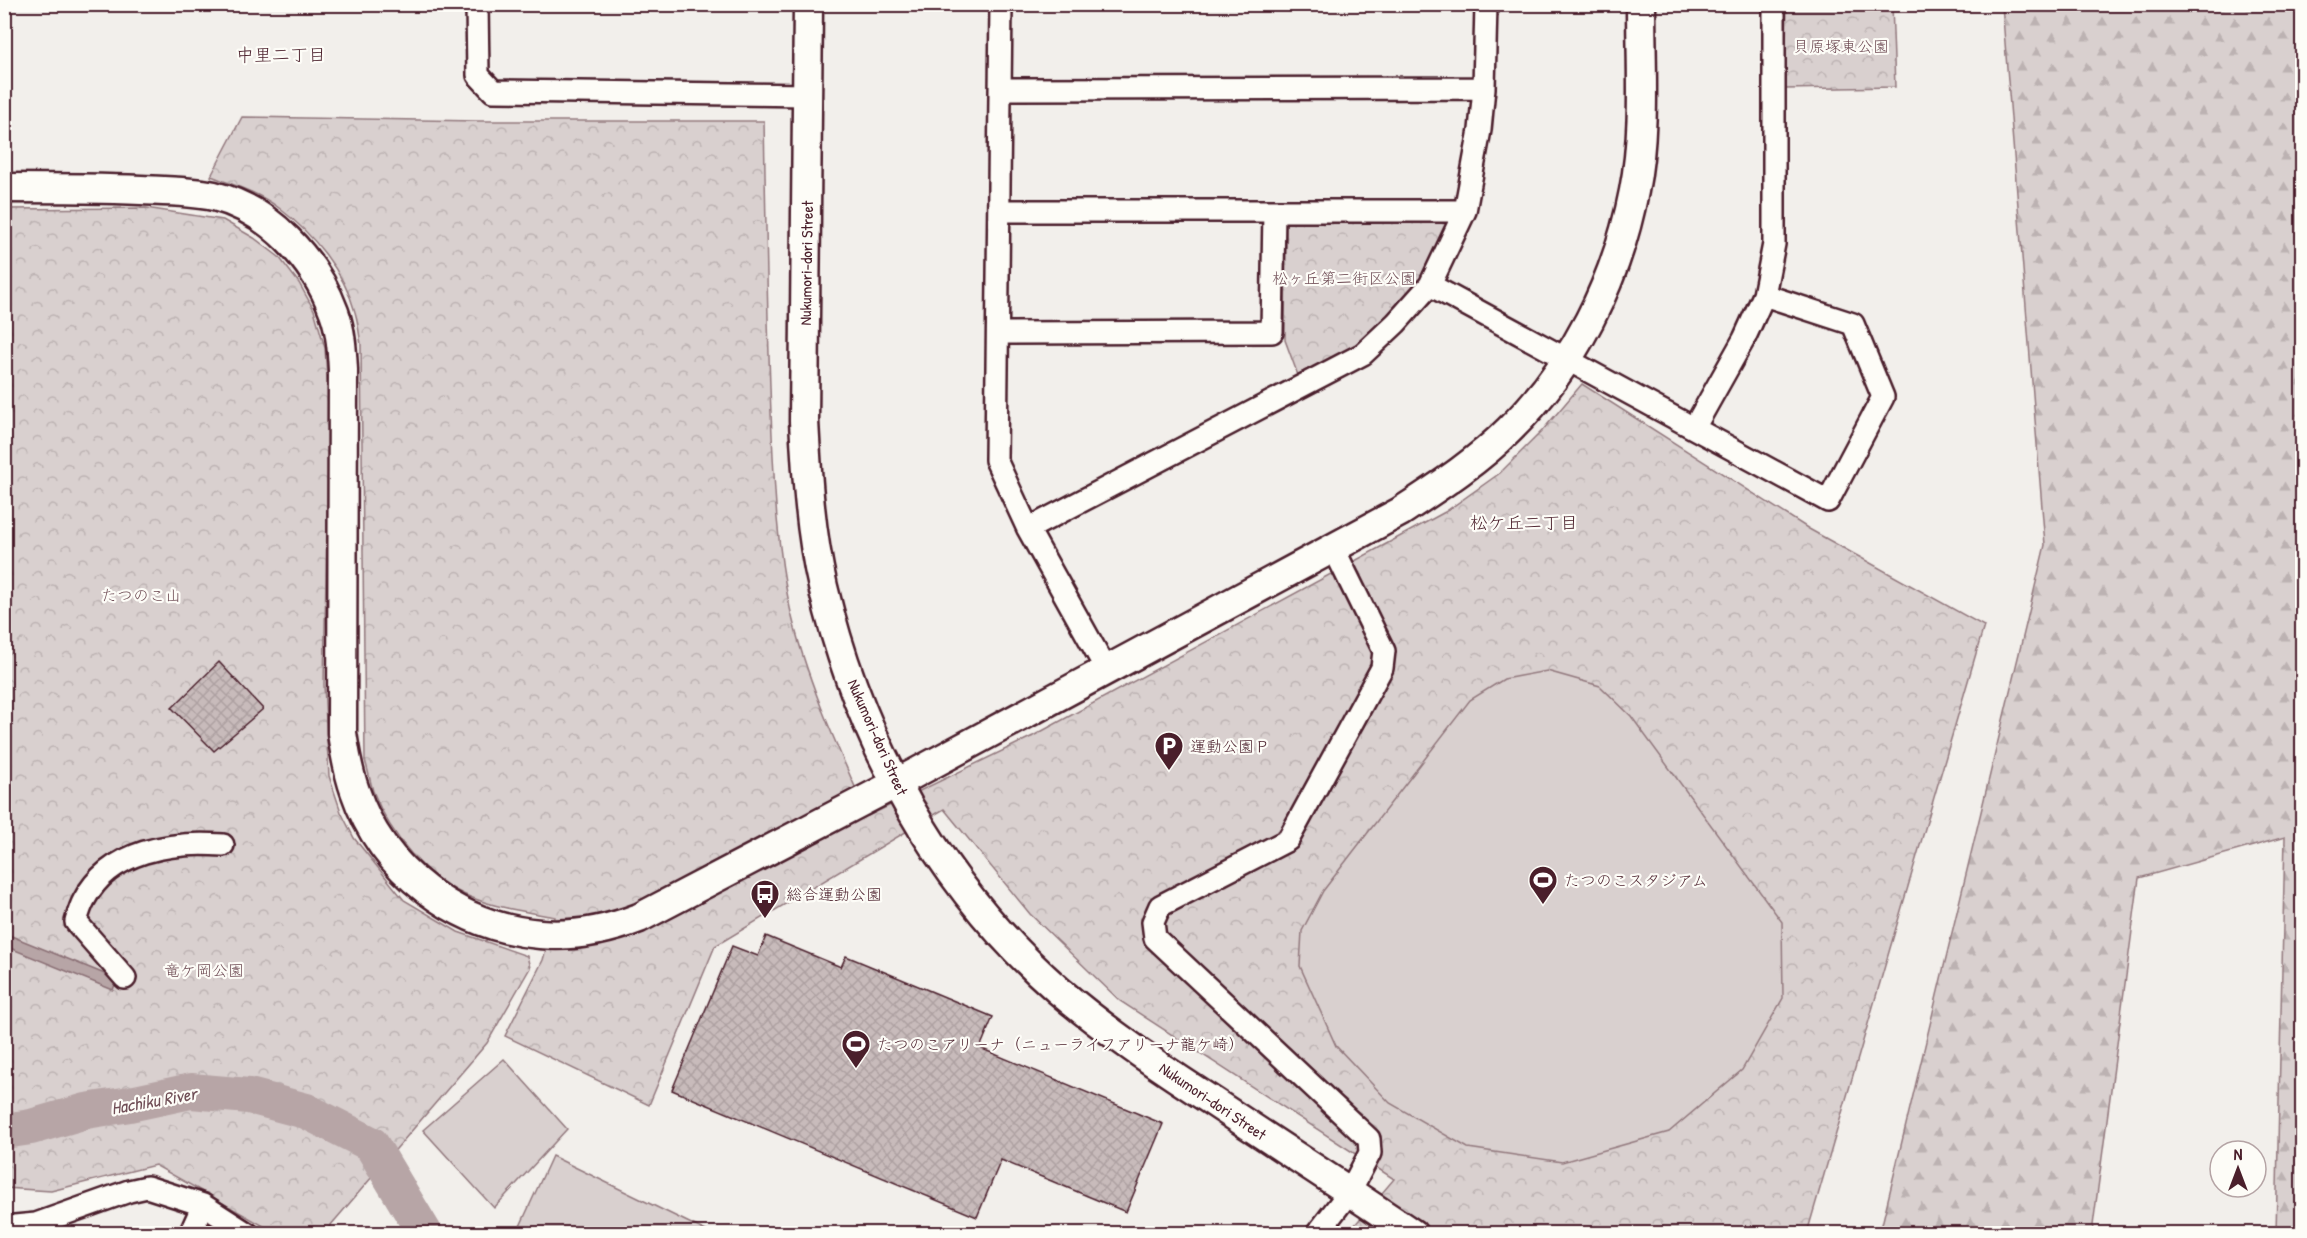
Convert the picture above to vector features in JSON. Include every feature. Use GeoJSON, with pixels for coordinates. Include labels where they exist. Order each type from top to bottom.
{"type":"FeatureCollection","features":[{"type":"Feature","properties":{"kind":"street"},"geometry":{"type":"LineString","coordinates":[[477,4],[478,75],[493,91],[808,95]]}},
{"type":"Feature","properties":{"kind":"street","name":"Nukumori-dori Street"},"geometry":{"type":"LineString","coordinates":[[808,4],[804,421],[813,530],[836,637],[866,719],[897,783],[927,837],[976,907],[998,932],[1058,989],[1126,1044],[1413,1233]]}},
{"type":"Feature","properties":{"kind":"street"},"geometry":{"type":"LineString","coordinates":[[1001,4],[996,460],[1028,529],[1106,669]]}},
{"type":"Feature","properties":{"kind":"street"},"geometry":{"type":"LineString","coordinates":[[1028,529],[1363,354],[1396,323],[1430,285],[1465,211],[1480,130],[1484,88],[1486,4]]}},
{"type":"Feature","properties":{"kind":"street"},"geometry":{"type":"LineString","coordinates":[[4,188],[173,191],[215,196],[263,219],[296,247],[319,278],[337,321],[340,336],[343,370],[342,733],[347,765],[355,792],[368,822],[387,851],[424,889],[451,907],[478,920],[507,929],[541,934],[579,934],[612,928],[639,918],[897,783],[1400,512],[1474,461],[1509,431],[1541,396],[1568,359],[1596,307],[1626,224],[1634,190],[1639,152],[1641,4]]}},
{"type":"Feature","properties":{"kind":"street"},"geometry":{"type":"LineString","coordinates":[[1694,428],[1744,339],[1764,295],[1774,244],[1774,4]]}},
{"type":"Feature","properties":{"kind":"street"},"geometry":{"type":"LineString","coordinates":[[1000,89],[1484,88]]}},
{"type":"Feature","properties":{"kind":"street"},"geometry":{"type":"LineString","coordinates":[[999,211],[1465,211]]}},
{"type":"Feature","properties":{"kind":"street"},"geometry":{"type":"LineString","coordinates":[[998,333],[1272,332],[1274,211]]}},
{"type":"Feature","properties":{"kind":"street"},"geometry":{"type":"LineString","coordinates":[[1430,285],[1828,501],[1883,397],[1852,324],[1764,295]]}},
{"type":"Feature","properties":{"kind":"street"},"geometry":{"type":"LineString","coordinates":[[1317,1233],[1350,1191],[1370,1153],[1369,1139],[1155,938],[1154,922],[1160,906],[1288,840],[1382,668],[1384,651],[1333,547]]}},
{"type":"Feature","properties":{"kind":"street"},"geometry":{"type":"LineString","coordinates":[[126,978],[76,922],[84,900],[104,874],[129,856],[175,845],[223,845]]}},
{"type":"Feature","properties":{"kind":"street"},"geometry":{"type":"LineString","coordinates":[[4,1227],[34,1229],[129,1191],[147,1187],[203,1205],[248,1233]]}},
{"type":"Feature","properties":{"kind":"street"},"geometry":{"type":"LineString","coordinates":[[190,1233],[203,1205]]}},
{"type":"Feature","properties":{"kind":"green space","name":"貝原塚東公園"},"geometry":{"type":"Polygon","coordinates":[[[1787,5],[1892,5],[1895,87],[1785,89],[1787,5]]]}},
{"type":"Feature","properties":{"kind":"green space"},"geometry":{"type":"Polygon","coordinates":[[[2002,5],[2302,5],[2302,1233],[2276,1233],[2285,837],[2139,878],[2092,1233],[1880,1233],[2045,545],[2002,5]]]}},
{"type":"Feature","properties":{"kind":"green space"},"geometry":{"type":"Polygon","coordinates":[[[242,117],[478,121],[764,121],[771,413],[776,511],[785,584],[804,660],[824,714],[868,816],[1033,736],[1445,512],[1500,473],[1542,431],[1582,384],[1809,529],[1984,626],[1807,1233],[1348,1233],[1394,1179],[1120,1001],[1030,914],[944,809],[715,946],[649,1105],[505,1036],[543,960],[555,917],[480,901],[439,879],[411,854],[389,824],[373,791],[365,760],[361,344],[358,324],[343,282],[315,241],[279,208],[263,198],[211,176],[242,117]]]}},
{"type":"Feature","properties":{"kind":"green space","name":"竜ケ岡公園"},"geometry":{"type":"Polygon","coordinates":[[[146,208],[223,220],[254,238],[279,257],[299,283],[314,310],[325,348],[329,405],[324,685],[329,776],[341,812],[354,838],[404,900],[458,932],[527,956],[530,968],[487,1043],[324,1233],[276,1233],[155,1165],[51,1191],[5,1188],[5,209],[146,208]]]}},
{"type":"Feature","properties":{"kind":"green space","name":"松ヶ丘第二街区公園"},"geometry":{"type":"Polygon","coordinates":[[[1286,221],[1451,221],[1424,276],[1393,311],[1351,349],[1299,378],[1285,340],[1286,221]]]}},
{"type":"Feature","properties":{"kind":"green space","name":"たつのこスタジアム"},"geometry":{"type":"Polygon","coordinates":[[[1547,671],[1600,686],[1631,716],[1782,922],[1783,998],[1742,1070],[1669,1132],[1562,1162],[1468,1148],[1390,1103],[1336,1046],[1300,966],[1302,931],[1323,891],[1470,700],[1504,679],[1547,671]]]}},
{"type":"Feature","properties":{"kind":"green space"},"geometry":{"type":"Polygon","coordinates":[[[504,1059],[567,1129],[494,1208],[423,1130],[504,1059]]]}},
{"type":"Feature","properties":{"kind":"green space"},"geometry":{"type":"Polygon","coordinates":[[[552,1156],[710,1233],[517,1233],[552,1156]]]}},
{"type":"Feature","properties":{"kind":"shaded area"},"geometry":{"type":"Polygon","coordinates":[[[4,933],[117,979],[113,990],[5,946],[4,933]]]}},
{"type":"Feature","properties":{"kind":"building"},"geometry":{"type":"Polygon","coordinates":[[[219,662],[263,709],[214,751],[172,708],[219,662]]]}},
{"type":"Feature","properties":{"kind":"building","name":"たつのこアリーナ（ニューライフアリーナ龍ケ崎）"},"geometry":{"type":"Polygon","coordinates":[[[766,936],[841,967],[846,956],[993,1017],[980,1048],[1163,1124],[1126,1212],[1001,1160],[977,1217],[672,1090],[732,946],[758,956],[766,936]]]}},
{"type":"Feature","properties":{"kind":"waterway","name":"Hachiku River"},"geometry":{"type":"LineString","coordinates":[[4,1131],[31,1127],[86,1111],[191,1091],[249,1096],[306,1111],[371,1144],[425,1234]]}},
{"type":"Feature","properties":{"kind":"place","name":"運動公園Ｐ"},"geometry":{"type":"Point","coordinates":[1169,772]}},
{"type":"Feature","properties":{"kind":"place","name":"たつのこスタジアム"},"geometry":{"type":"Point","coordinates":[1543,906]}},
{"type":"Feature","properties":{"kind":"place","name":"総合運動公園"},"geometry":{"type":"Point","coordinates":[765,920]}},
{"type":"Feature","properties":{"kind":"place","name":"たつのこアリーナ（ニューライフアリーナ龍ケ崎）"},"geometry":{"type":"Point","coordinates":[856,1070]}},
{"type":"Feature","properties":{"kind":"district","name":"中里二丁目"},"geometry":{"type":"Point","coordinates":[281,55]}},
{"type":"Feature","properties":{"kind":"district","name":"松ケ丘二丁目"},"geometry":{"type":"Point","coordinates":[1524,523]}},
{"type":"Feature","properties":{"kind":"park label","name":"たつのこ山"},"geometry":{"type":"Point","coordinates":[141,595]}}]}
